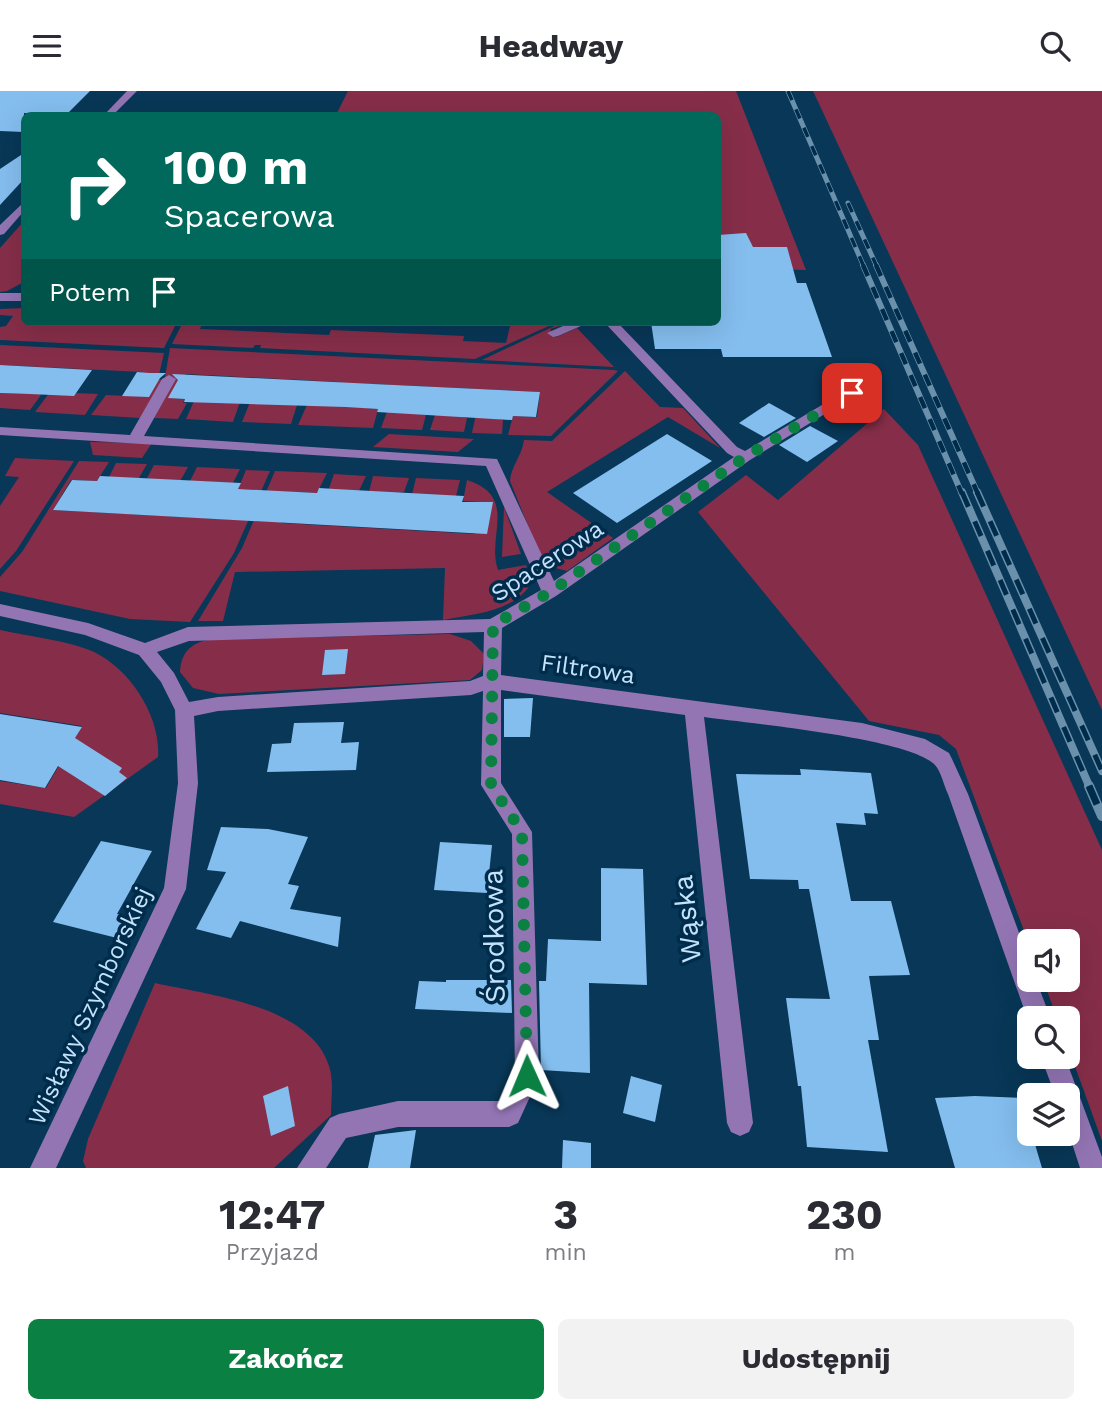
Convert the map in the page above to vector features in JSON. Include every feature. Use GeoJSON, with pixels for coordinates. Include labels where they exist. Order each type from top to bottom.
{"type":"FeatureCollection","features":[{"type":"Feature","properties":{"kind":"street"},"geometry":{"type":"LineString","coordinates":[[111,112],[132,91]]}},
{"type":"Feature","properties":{"kind":"street"},"geometry":{"type":"LineString","coordinates":[[0,232],[21,208]]}},
{"type":"Feature","properties":{"kind":"street"},"geometry":{"type":"LineString","coordinates":[[0,297],[21,297]]}},
{"type":"Feature","properties":{"kind":"street"},"geometry":{"type":"LineString","coordinates":[[553,333],[573,326]]}},
{"type":"Feature","properties":{"kind":"street"},"geometry":{"type":"LineString","coordinates":[[614,326],[732,450],[745,457]]}},
{"type":"Feature","properties":{"kind":"street"},"geometry":{"type":"LineString","coordinates":[[135,438],[169,379]]}},
{"type":"Feature","properties":{"kind":"street","name":"Spacerowa"},"geometry":{"type":"LineString","coordinates":[[145,650],[188,634],[493,625],[550,592],[745,457],[852,393]]}},
{"type":"Feature","properties":{"kind":"street"},"geometry":{"type":"LineString","coordinates":[[0,431],[492,462],[550,592]]}},
{"type":"Feature","properties":{"kind":"street"},"geometry":{"type":"LineString","coordinates":[[0,610],[88,629],[145,650]]}},
{"type":"Feature","properties":{"kind":"street","name":"Środkowa"},"geometry":{"type":"LineString","coordinates":[[310,1168],[339,1127],[398,1114],[509,1114],[527,1076],[522,832],[491,785],[493,625]]}},
{"type":"Feature","properties":{"kind":"street","name":"Wisławy Szymborskiej"},"geometry":{"type":"LineString","coordinates":[[43,1168],[175,889],[188,783],[184,710],[168,678],[145,650]]}},
{"type":"Feature","properties":{"kind":"street","name":"Filtrowa"},"geometry":{"type":"LineString","coordinates":[[184,710],[218,704],[471,688],[491,681],[862,731],[918,745],[942,759],[958,794],[1034,1006]]}},
{"type":"Feature","properties":{"kind":"street","name":"Wąska"},"geometry":{"type":"LineString","coordinates":[[694,708],[740,1123]]}},
{"type":"Feature","properties":{"kind":"street"},"geometry":{"type":"LineString","coordinates":[[1080,1132],[1093,1168]]}},
{"type":"Feature","properties":{"kind":"shaded area"},"geometry":{"type":"Polygon","coordinates":[[[348,91],[736,91],[806,270],[721,267],[721,112],[338,112],[348,91]]]}},
{"type":"Feature","properties":{"kind":"shaded area"},"geometry":{"type":"Polygon","coordinates":[[[813,91],[1102,91],[1102,710],[813,91]]]}},
{"type":"Feature","properties":{"kind":"shaded area"},"geometry":{"type":"Polygon","coordinates":[[[21,224],[21,284],[0,292],[0,248],[21,224]]]}},
{"type":"Feature","properties":{"kind":"shaded area"},"geometry":{"type":"Polygon","coordinates":[[[21,308],[21,326],[175,326],[164,348],[0,340],[0,327],[6,326],[13,316],[0,315],[0,309],[21,308]]]}},
{"type":"Feature","properties":{"kind":"shaded area"},"geometry":{"type":"Polygon","coordinates":[[[181,326],[329,335],[331,330],[464,336],[463,341],[506,343],[510,326],[549,326],[475,359],[260,348],[261,345],[255,345],[253,348],[172,344],[181,326]]]}},
{"type":"Feature","properties":{"kind":"shaded area"},"geometry":{"type":"Polygon","coordinates":[[[554,326],[560,326],[550,329],[556,337],[577,328],[614,367],[482,360],[554,326]]]}},
{"type":"Feature","properties":{"kind":"shaded area"},"geometry":{"type":"Polygon","coordinates":[[[0,345],[164,353],[158,379],[162,380],[140,418],[91,415],[106,395],[127,396],[142,372],[0,365],[0,345]]]}},
{"type":"Feature","properties":{"kind":"shaded area"},"geometry":{"type":"Polygon","coordinates":[[[170,348],[618,371],[551,436],[508,435],[513,416],[537,417],[540,392],[373,384],[365,408],[378,409],[373,428],[298,425],[307,405],[330,406],[339,382],[186,374],[172,398],[185,399],[183,403],[187,403],[178,419],[154,418],[175,378],[165,377],[170,348]]]}},
{"type":"Feature","properties":{"kind":"shaded area"},"geometry":{"type":"Polygon","coordinates":[[[625,371],[660,407],[683,408],[720,448],[668,417],[547,492],[613,538],[567,571],[544,565],[510,481],[524,440],[552,441],[625,371]]]}},
{"type":"Feature","properties":{"kind":"shaded area"},"geometry":{"type":"Polygon","coordinates":[[[50,392],[98,394],[85,415],[35,412],[50,392]]]}},
{"type":"Feature","properties":{"kind":"shaded area"},"geometry":{"type":"Polygon","coordinates":[[[0,393],[41,395],[30,410],[0,408],[0,393]]]}},
{"type":"Feature","properties":{"kind":"shaded area"},"geometry":{"type":"Polygon","coordinates":[[[195,399],[240,402],[233,422],[186,419],[195,399]]]}},
{"type":"Feature","properties":{"kind":"shaded area"},"geometry":{"type":"Polygon","coordinates":[[[250,402],[297,405],[291,424],[242,422],[250,402]]]}},
{"type":"Feature","properties":{"kind":"shaded area"},"geometry":{"type":"Polygon","coordinates":[[[388,409],[426,415],[422,430],[381,428],[388,409]]]}},
{"type":"Feature","properties":{"kind":"shaded area"},"geometry":{"type":"Polygon","coordinates":[[[884,409],[918,445],[1102,850],[1102,1141],[1076,1069],[1080,1069],[1080,1006],[1053,1006],[1047,992],[1080,992],[1080,929],[1023,929],[956,749],[939,735],[869,721],[698,512],[746,475],[778,500],[884,409]]]}},
{"type":"Feature","properties":{"kind":"shaded area"},"geometry":{"type":"Polygon","coordinates":[[[436,412],[467,418],[464,432],[430,430],[436,412]]]}},
{"type":"Feature","properties":{"kind":"shaded area"},"geometry":{"type":"Polygon","coordinates":[[[476,414],[503,420],[502,434],[472,433],[476,414]]]}},
{"type":"Feature","properties":{"kind":"shaded area"},"geometry":{"type":"Polygon","coordinates":[[[389,434],[474,439],[458,452],[373,447],[389,434]]]}},
{"type":"Feature","properties":{"kind":"shaded area"},"geometry":{"type":"Polygon","coordinates":[[[90,442],[152,443],[142,458],[93,455],[90,442]]]}},
{"type":"Feature","properties":{"kind":"shaded area"},"geometry":{"type":"Polygon","coordinates":[[[15,458],[74,461],[16,551],[0,569],[0,506],[19,477],[5,476],[15,458]]]}},
{"type":"Feature","properties":{"kind":"shaded area"},"geometry":{"type":"Polygon","coordinates":[[[79,461],[109,462],[97,481],[71,480],[53,510],[242,520],[255,490],[238,489],[246,470],[270,471],[234,553],[190,622],[130,619],[0,591],[0,577],[22,552],[79,461]]]}},
{"type":"Feature","properties":{"kind":"shaded area"},"geometry":{"type":"Polygon","coordinates":[[[116,463],[147,464],[136,483],[107,481],[116,463]]]}},
{"type":"Feature","properties":{"kind":"shaded area"},"geometry":{"type":"Polygon","coordinates":[[[154,465],[188,467],[178,485],[147,478],[154,465]]]}},
{"type":"Feature","properties":{"kind":"shaded area"},"geometry":{"type":"Polygon","coordinates":[[[197,467],[240,469],[233,483],[190,481],[197,467]]]}},
{"type":"Feature","properties":{"kind":"shaded area"},"geometry":{"type":"Polygon","coordinates":[[[275,471],[327,473],[317,493],[293,492],[281,523],[475,534],[481,502],[463,501],[467,480],[483,487],[492,496],[496,507],[498,519],[495,557],[498,570],[526,565],[530,585],[523,594],[503,606],[443,620],[445,568],[235,572],[223,621],[198,621],[242,548],[275,471]]]}},
{"type":"Feature","properties":{"kind":"shaded area"},"geometry":{"type":"Polygon","coordinates":[[[334,474],[366,476],[357,495],[327,494],[334,474]]]}},
{"type":"Feature","properties":{"kind":"shaded area"},"geometry":{"type":"Polygon","coordinates":[[[373,476],[409,478],[404,492],[368,496],[373,476]]]}},
{"type":"Feature","properties":{"kind":"shaded area"},"geometry":{"type":"Polygon","coordinates":[[[416,478],[460,480],[456,496],[411,499],[416,478]]]}},
{"type":"Feature","properties":{"kind":"shaded area"},"geometry":{"type":"Polygon","coordinates":[[[504,507],[521,554],[502,557],[504,507]]]}},
{"type":"Feature","properties":{"kind":"shaded area"},"geometry":{"type":"Polygon","coordinates":[[[0,630],[48,639],[94,652],[120,670],[141,696],[149,711],[158,742],[158,757],[74,817],[0,804],[0,781],[46,788],[82,726],[0,713],[0,630]]]}},
{"type":"Feature","properties":{"kind":"shaded area"},"geometry":{"type":"Polygon","coordinates":[[[450,634],[471,641],[484,654],[482,670],[470,680],[219,694],[193,688],[180,672],[183,658],[189,649],[199,642],[213,639],[450,634]]]}},
{"type":"Feature","properties":{"kind":"shaded area"},"geometry":{"type":"Polygon","coordinates":[[[155,983],[255,1006],[280,1016],[301,1029],[318,1045],[329,1066],[332,1084],[331,1115],[274,1168],[86,1168],[83,1161],[88,1139],[155,983]]]}},
{"type":"Feature","properties":{"kind":"building"},"geometry":{"type":"Polygon","coordinates":[[[0,91],[90,91],[69,112],[21,112],[21,132],[0,131],[0,91]]]}},
{"type":"Feature","properties":{"kind":"building"},"geometry":{"type":"Polygon","coordinates":[[[21,155],[21,182],[0,205],[0,169],[21,155]]]}},
{"type":"Feature","properties":{"kind":"building"},"geometry":{"type":"Polygon","coordinates":[[[746,233],[753,247],[787,247],[797,283],[806,283],[832,357],[723,357],[721,349],[655,349],[652,326],[721,326],[721,235],[746,233]]]}},
{"type":"Feature","properties":{"kind":"building"},"geometry":{"type":"Polygon","coordinates":[[[0,365],[92,370],[74,396],[0,393],[0,365]]]}},
{"type":"Feature","properties":{"kind":"building"},"geometry":{"type":"Polygon","coordinates":[[[137,372],[166,373],[149,397],[122,396],[137,372]]]}},
{"type":"Feature","properties":{"kind":"building"},"geometry":{"type":"Polygon","coordinates":[[[172,374],[540,392],[536,417],[513,416],[512,420],[377,412],[378,409],[346,407],[184,402],[185,399],[168,398],[178,380],[172,374]]]}},
{"type":"Feature","properties":{"kind":"building"},"geometry":{"type":"Polygon","coordinates":[[[769,403],[796,418],[764,437],[739,423],[769,403]]]}},
{"type":"Feature","properties":{"kind":"building"},"geometry":{"type":"Polygon","coordinates":[[[810,426],[838,441],[807,462],[779,445],[810,426]]]}},
{"type":"Feature","properties":{"kind":"building"},"geometry":{"type":"Polygon","coordinates":[[[667,434],[712,461],[617,523],[573,493],[667,434]]]}},
{"type":"Feature","properties":{"kind":"building"},"geometry":{"type":"Polygon","coordinates":[[[100,476],[241,483],[238,489],[317,493],[319,488],[464,496],[462,502],[493,502],[487,534],[53,510],[72,480],[97,481],[100,476]]]}},
{"type":"Feature","properties":{"kind":"building"},"geometry":{"type":"Polygon","coordinates":[[[348,649],[345,674],[322,675],[325,650],[348,649]]]}},
{"type":"Feature","properties":{"kind":"building"},"geometry":{"type":"Polygon","coordinates":[[[533,698],[530,737],[504,737],[504,699],[533,698]]]}},
{"type":"Feature","properties":{"kind":"building"},"geometry":{"type":"Polygon","coordinates":[[[0,714],[82,727],[75,738],[122,768],[119,772],[127,778],[105,796],[58,766],[45,788],[0,780],[0,714]]]}},
{"type":"Feature","properties":{"kind":"building"},"geometry":{"type":"Polygon","coordinates":[[[344,722],[341,743],[359,742],[356,770],[267,772],[272,744],[291,743],[294,723],[344,722]]]}},
{"type":"Feature","properties":{"kind":"building"},"geometry":{"type":"Polygon","coordinates":[[[800,769],[871,773],[878,814],[864,813],[866,825],[836,823],[851,901],[891,901],[910,975],[869,976],[879,1040],[868,1040],[888,1152],[807,1147],[801,1086],[798,1086],[786,998],[830,999],[809,889],[799,889],[798,880],[750,879],[736,774],[801,775],[800,769]]]}},
{"type":"Feature","properties":{"kind":"building"},"geometry":{"type":"Polygon","coordinates":[[[221,827],[268,829],[308,837],[288,884],[299,886],[290,909],[341,917],[338,947],[240,921],[231,938],[196,929],[226,872],[207,870],[221,827]]]}},
{"type":"Feature","properties":{"kind":"building"},"geometry":{"type":"Polygon","coordinates":[[[101,841],[152,851],[117,914],[130,916],[117,938],[53,922],[101,841]]]}},
{"type":"Feature","properties":{"kind":"building"},"geometry":{"type":"Polygon","coordinates":[[[440,842],[492,845],[487,893],[434,890],[440,842]]]}},
{"type":"Feature","properties":{"kind":"building"},"geometry":{"type":"Polygon","coordinates":[[[601,868],[643,869],[647,985],[589,983],[590,1073],[541,1070],[539,981],[546,981],[548,939],[601,941],[601,868]]]}},
{"type":"Feature","properties":{"kind":"building"},"geometry":{"type":"Polygon","coordinates":[[[511,980],[512,1013],[415,1009],[419,981],[511,980]]]}},
{"type":"Feature","properties":{"kind":"building"},"geometry":{"type":"Polygon","coordinates":[[[631,1076],[662,1085],[655,1122],[623,1113],[631,1076]]]}},
{"type":"Feature","properties":{"kind":"building"},"geometry":{"type":"Polygon","coordinates":[[[288,1086],[295,1126],[271,1136],[263,1096],[288,1086]]]}},
{"type":"Feature","properties":{"kind":"building"},"geometry":{"type":"Polygon","coordinates":[[[935,1098],[1017,1098],[1017,1146],[1036,1146],[1042,1168],[955,1168],[935,1098]]]}},
{"type":"Feature","properties":{"kind":"building"},"geometry":{"type":"Polygon","coordinates":[[[416,1130],[410,1168],[368,1168],[375,1135],[416,1130]]]}},
{"type":"Feature","properties":{"kind":"building"},"geometry":{"type":"Polygon","coordinates":[[[563,1140],[591,1143],[591,1168],[562,1168],[563,1140]]]}},
{"type":"Feature","properties":{"kind":"railway"},"geometry":{"type":"LineString","coordinates":[[788,91],[864,267]]}},
{"type":"Feature","properties":{"kind":"railway"},"geometry":{"type":"LineString","coordinates":[[848,203],[877,267]]}},
{"type":"Feature","properties":{"kind":"railway"},"geometry":{"type":"LineString","coordinates":[[863,265],[962,494]]}},
{"type":"Feature","properties":{"kind":"railway"},"geometry":{"type":"LineString","coordinates":[[876,265],[978,494]]}},
{"type":"Feature","properties":{"kind":"railway"},"geometry":{"type":"LineString","coordinates":[[962,492],[1090,788]]}},
{"type":"Feature","properties":{"kind":"railway"},"geometry":{"type":"LineString","coordinates":[[977,492],[1102,771]]}},
{"type":"Feature","properties":{"kind":"railway"},"geometry":{"type":"LineString","coordinates":[[1089,786],[1102,816]]}},
{"type":"Feature","properties":{"kind":"route"},"geometry":{"type":"LineString","coordinates":[[527,1076],[522,832],[491,785],[493,625],[550,592],[745,457],[852,393]]}}]}
